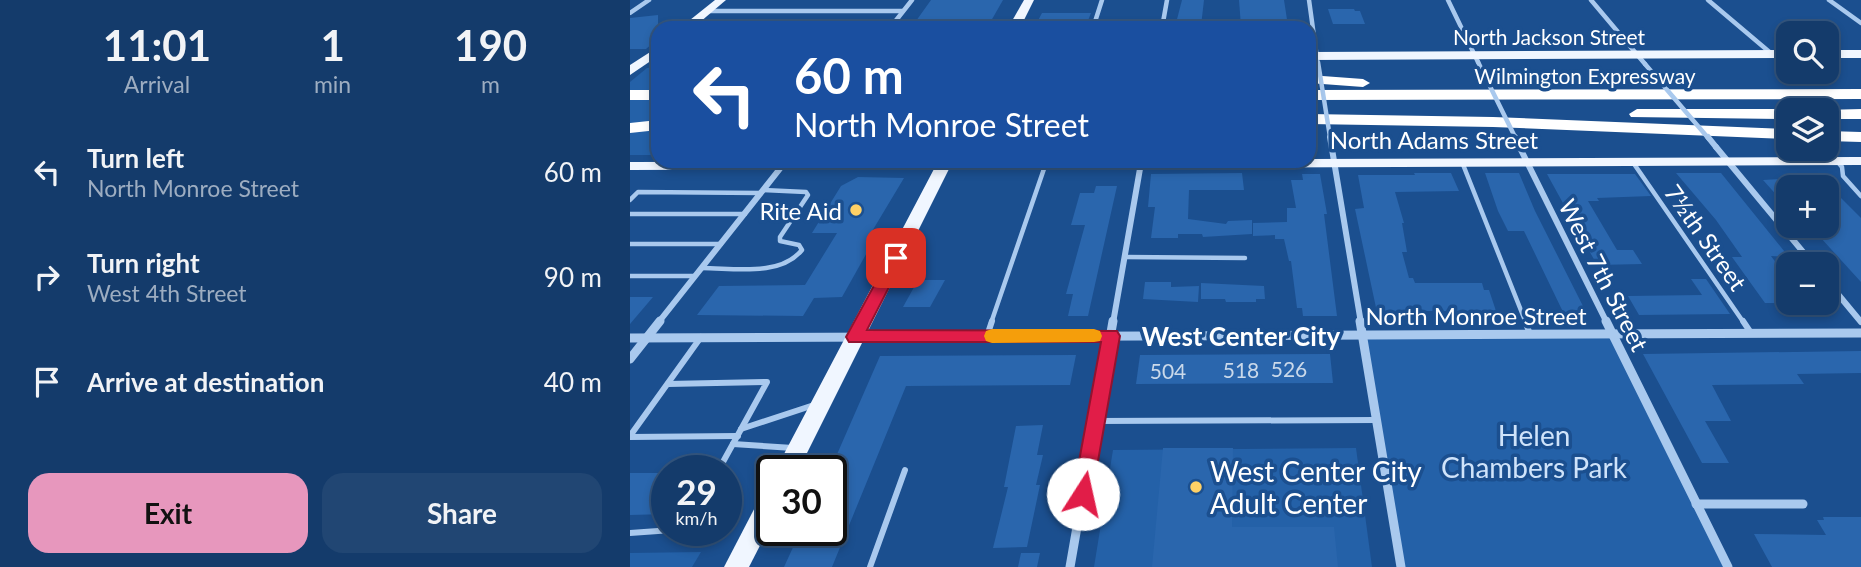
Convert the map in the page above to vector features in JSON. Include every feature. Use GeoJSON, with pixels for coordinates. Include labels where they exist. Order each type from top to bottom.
{"type":"FeatureCollection","features":[{"type":"Feature","properties":{"kind":"highway"},"geometry":{"type":"LineString","coordinates":[[1316,79],[1441,88],[1589,91],[1756,89],[1820,94]]}},
{"type":"Feature","properties":{"kind":"highway","name":"Wilmington Expressway"},"geometry":{"type":"LineString","coordinates":[[1316,95],[1861,94]]}},
{"type":"Feature","properties":{"kind":"highway"},"geometry":{"type":"LineString","coordinates":[[630,96],[651,95]]}},
{"type":"Feature","properties":{"kind":"highway","name":"Wilmington Expressway"},"geometry":{"type":"LineString","coordinates":[[1316,118],[1776,114]]}},
{"type":"Feature","properties":{"kind":"highway"},"geometry":{"type":"LineString","coordinates":[[1839,114],[1861,114]]}},
{"type":"Feature","properties":{"kind":"highway"},"geometry":{"type":"LineString","coordinates":[[1316,118],[1776,134]]}},
{"type":"Feature","properties":{"kind":"highway"},"geometry":{"type":"LineString","coordinates":[[630,119],[651,119]]}},
{"type":"Feature","properties":{"kind":"highway"},"geometry":{"type":"LineString","coordinates":[[630,128],[651,126]]}},
{"type":"Feature","properties":{"kind":"highway"},"geometry":{"type":"LineString","coordinates":[[1839,136],[1861,137]]}},
{"type":"Feature","properties":{"kind":"main road"},"geometry":{"type":"LineString","coordinates":[[695,21],[721,0]]}},
{"type":"Feature","properties":{"kind":"main road"},"geometry":{"type":"LineString","coordinates":[[1018,21],[1029,0]]}},
{"type":"Feature","properties":{"kind":"main road"},"geometry":{"type":"LineString","coordinates":[[1839,54],[1861,54]]}},
{"type":"Feature","properties":{"kind":"main road","name":"North Jackson Street"},"geometry":{"type":"LineString","coordinates":[[1316,58],[1641,60],[1776,55]]}},
{"type":"Feature","properties":{"kind":"main road"},"geometry":{"type":"LineString","coordinates":[[630,71],[651,56]]}},
{"type":"Feature","properties":{"kind":"main road"},"geometry":{"type":"LineString","coordinates":[[630,60],[651,60]]}},
{"type":"Feature","properties":{"kind":"main road","name":"North Adams Street"},"geometry":{"type":"LineString","coordinates":[[1316,162],[1776,161]]}},
{"type":"Feature","properties":{"kind":"main road","name":"North Adams Street"},"geometry":{"type":"LineString","coordinates":[[1839,161],[1861,161]]}},
{"type":"Feature","properties":{"kind":"main road","name":"North Adams Street"},"geometry":{"type":"LineString","coordinates":[[630,166],[651,166]]}},
{"type":"Feature","properties":{"kind":"main road"},"geometry":{"type":"LineString","coordinates":[[794,455],[942,168]]}},
{"type":"Feature","properties":{"kind":"main road"},"geometry":{"type":"LineString","coordinates":[[736,567],[756,529]]}},
{"type":"Feature","properties":{"kind":"street"},"geometry":{"type":"LineString","coordinates":[[630,13],[649,0]]}},
{"type":"Feature","properties":{"kind":"street"},"geometry":{"type":"LineString","coordinates":[[895,21],[912,0]]}},
{"type":"Feature","properties":{"kind":"street"},"geometry":{"type":"LineString","coordinates":[[1095,21],[1102,0]]}},
{"type":"Feature","properties":{"kind":"street"},"geometry":{"type":"LineString","coordinates":[[1163,21],[1167,0]]}},
{"type":"Feature","properties":{"kind":"street"},"geometry":{"type":"LineString","coordinates":[[1309,0],[1310,21]]}},
{"type":"Feature","properties":{"kind":"street","name":"West 7th Street"},"geometry":{"type":"LineString","coordinates":[[1448,0],[1525,162],[1728,567]]}},
{"type":"Feature","properties":{"kind":"street"},"geometry":{"type":"LineString","coordinates":[[1591,0],[1803,252]]}},
{"type":"Feature","properties":{"kind":"street"},"geometry":{"type":"LineString","coordinates":[[1708,0],[1773,55]]}},
{"type":"Feature","properties":{"kind":"street"},"geometry":{"type":"LineString","coordinates":[[1829,0],[1861,23]]}},
{"type":"Feature","properties":{"kind":"street"},"geometry":{"type":"LineString","coordinates":[[707,11],[903,11]]}},
{"type":"Feature","properties":{"kind":"street"},"geometry":{"type":"LineString","coordinates":[[1316,63],[1364,335],[1401,567]]}},
{"type":"Feature","properties":{"kind":"street"},"geometry":{"type":"LineString","coordinates":[[630,359],[781,168]]}},
{"type":"Feature","properties":{"kind":"street"},"geometry":{"type":"LineString","coordinates":[[1070,567],[1140,168]]}},
{"type":"Feature","properties":{"kind":"street"},"geometry":{"type":"LineString","coordinates":[[1839,295],[1861,322]]}},
{"type":"Feature","properties":{"kind":"street","name":"North Monroe Street"},"geometry":{"type":"LineString","coordinates":[[630,338],[1861,333]]}},
{"type":"Feature","properties":{"kind":"street"},"geometry":{"type":"LineString","coordinates":[[1696,504],[1803,504]]}},
{"type":"Feature","properties":{"kind":"lane","name":"7½th Street"},"geometry":{"type":"LineString","coordinates":[[1632,161],[1751,333]]}},
{"type":"Feature","properties":{"kind":"lane"},"geometry":{"type":"LineString","coordinates":[[1837,161],[1842,167],[1843,176],[1861,196]]}},
{"type":"Feature","properties":{"kind":"lane"},"geometry":{"type":"LineString","coordinates":[[1462,162],[1530,334]]}},
{"type":"Feature","properties":{"kind":"lane"},"geometry":{"type":"LineString","coordinates":[[987,336],[1044,168]]}},
{"type":"Feature","properties":{"kind":"lane"},"geometry":{"type":"LineString","coordinates":[[630,200],[638,192],[806,192],[808,195],[780,237],[780,241],[786,244],[799,246],[802,250],[799,257],[778,267],[702,268]]}},
{"type":"Feature","properties":{"kind":"lane"},"geometry":{"type":"LineString","coordinates":[[630,214],[745,214]]}},
{"type":"Feature","properties":{"kind":"lane"},"geometry":{"type":"LineString","coordinates":[[630,244],[721,244]]}},
{"type":"Feature","properties":{"kind":"lane"},"geometry":{"type":"LineString","coordinates":[[1125,257],[1245,258]]}},
{"type":"Feature","properties":{"kind":"lane"},"geometry":{"type":"LineString","coordinates":[[630,276],[695,276]]}},
{"type":"Feature","properties":{"kind":"lane"},"geometry":{"type":"LineString","coordinates":[[630,437],[701,337]]}},
{"type":"Feature","properties":{"kind":"lane"},"geometry":{"type":"LineString","coordinates":[[668,384],[767,382],[727,455]]}},
{"type":"Feature","properties":{"kind":"lane"},"geometry":{"type":"LineString","coordinates":[[630,437],[739,433],[821,403]]}},
{"type":"Feature","properties":{"kind":"lane"},"geometry":{"type":"LineString","coordinates":[[1096,421],[1378,420]]}},
{"type":"Feature","properties":{"kind":"lane"},"geometry":{"type":"LineString","coordinates":[[733,444],[797,449]]}},
{"type":"Feature","properties":{"kind":"lane"},"geometry":{"type":"LineString","coordinates":[[870,567],[905,470]]}},
{"type":"Feature","properties":{"kind":"lane"},"geometry":{"type":"LineString","coordinates":[[630,533],[651,532]]}},
{"type":"Feature","properties":{"kind":"green space"},"geometry":{"type":"Polygon","coordinates":[[[651,67],[651,155],[630,155],[630,82],[651,67]]]}},
{"type":"Feature","properties":{"kind":"green space","name":"Helen Chambers Park"},"geometry":{"type":"Polygon","coordinates":[[[1612,334],[1727,567],[1401,567],[1364,335],[1612,334]]]}},
{"type":"Feature","properties":{"kind":"green space"},"geometry":{"type":"Polygon","coordinates":[[[1356,448],[1372,567],[1094,567],[1113,450],[1356,448]]]}},
{"type":"Feature","properties":{"kind":"green space"},"geometry":{"type":"Polygon","coordinates":[[[701,552],[692,567],[630,567],[630,553],[701,552]]]}},
{"type":"Feature","properties":{"kind":"building"},"geometry":{"type":"Polygon","coordinates":[[[931,0],[1003,0],[991,21],[916,21],[931,0]]]}},
{"type":"Feature","properties":{"kind":"building"},"geometry":{"type":"Polygon","coordinates":[[[1182,0],[1204,0],[1202,21],[1177,21],[1182,0]]]}},
{"type":"Feature","properties":{"kind":"building"},"geometry":{"type":"Polygon","coordinates":[[[1239,0],[1284,0],[1287,21],[1241,21],[1239,0]]]}},
{"type":"Feature","properties":{"kind":"building"},"geometry":{"type":"Polygon","coordinates":[[[1328,9],[1360,11],[1365,24],[1333,24],[1328,9]]]}},
{"type":"Feature","properties":{"kind":"building"},"geometry":{"type":"Polygon","coordinates":[[[1042,13],[1091,13],[1088,21],[1038,21],[1042,13]]]}},
{"type":"Feature","properties":{"kind":"building"},"geometry":{"type":"Polygon","coordinates":[[[658,15],[658,21],[651,21],[651,45],[646,49],[630,49],[630,18],[658,15]]]}},
{"type":"Feature","properties":{"kind":"building"},"geometry":{"type":"Polygon","coordinates":[[[1242,173],[1244,190],[1189,190],[1188,219],[1226,224],[1228,221],[1252,220],[1252,234],[1203,237],[1202,234],[1178,234],[1178,238],[1151,238],[1155,207],[1148,207],[1151,174],[1242,173]]]}},
{"type":"Feature","properties":{"kind":"building"},"geometry":{"type":"Polygon","coordinates":[[[1414,173],[1451,173],[1459,191],[1395,192],[1404,223],[1407,252],[1402,252],[1409,278],[1413,278],[1415,283],[1482,283],[1484,290],[1489,290],[1496,311],[1412,311],[1413,316],[1378,317],[1355,209],[1364,208],[1358,175],[1415,175],[1414,173]]]}},
{"type":"Feature","properties":{"kind":"building"},"geometry":{"type":"Polygon","coordinates":[[[1485,173],[1519,173],[1587,314],[1564,314],[1524,231],[1508,231],[1485,173]]]}},
{"type":"Feature","properties":{"kind":"building"},"geometry":{"type":"Polygon","coordinates":[[[1676,173],[1721,173],[1785,252],[1776,252],[1776,256],[1771,256],[1776,263],[1776,303],[1765,303],[1732,257],[1742,257],[1716,220],[1676,173]]]}},
{"type":"Feature","properties":{"kind":"building"},"geometry":{"type":"Polygon","coordinates":[[[1302,174],[1320,174],[1327,214],[1324,214],[1337,316],[1303,316],[1302,308],[1297,308],[1291,261],[1284,239],[1275,239],[1275,235],[1253,236],[1253,223],[1287,222],[1287,208],[1296,208],[1291,180],[1303,180],[1302,174]]]}},
{"type":"Feature","properties":{"kind":"building"},"geometry":{"type":"Polygon","coordinates":[[[1547,174],[1635,174],[1651,196],[1597,198],[1599,201],[1588,201],[1617,250],[1633,250],[1642,264],[1597,265],[1547,174]]]}},
{"type":"Feature","properties":{"kind":"building"},"geometry":{"type":"Polygon","coordinates":[[[858,177],[904,178],[871,233],[878,233],[842,297],[814,298],[803,316],[697,315],[719,286],[805,285],[837,233],[812,233],[841,186],[858,177]]]}},
{"type":"Feature","properties":{"kind":"building"},"geometry":{"type":"Polygon","coordinates":[[[1776,179],[1776,195],[1763,180],[1776,179]]]}},
{"type":"Feature","properties":{"kind":"building"},"geometry":{"type":"Polygon","coordinates":[[[1096,186],[1117,186],[1088,316],[1068,316],[1073,294],[1066,294],[1085,225],[1071,225],[1080,193],[1094,193],[1096,186]]]}},
{"type":"Feature","properties":{"kind":"building"},"geometry":{"type":"Polygon","coordinates":[[[1839,196],[1861,218],[1861,282],[1839,258],[1839,252],[1834,252],[1821,238],[1839,238],[1839,196]]]}},
{"type":"Feature","properties":{"kind":"building"},"geometry":{"type":"Polygon","coordinates":[[[1691,279],[1706,279],[1730,314],[1639,315],[1628,296],[1702,295],[1691,279]]]}},
{"type":"Feature","properties":{"kind":"building"},"geometry":{"type":"Polygon","coordinates":[[[918,280],[945,280],[930,307],[903,307],[918,280]]]}},
{"type":"Feature","properties":{"kind":"building"},"geometry":{"type":"Polygon","coordinates":[[[1145,282],[1171,282],[1171,287],[1199,286],[1198,302],[1143,299],[1145,282]]]}},
{"type":"Feature","properties":{"kind":"building"},"geometry":{"type":"Polygon","coordinates":[[[1201,283],[1264,286],[1265,299],[1256,299],[1256,302],[1226,302],[1225,299],[1201,299],[1201,283]]]}},
{"type":"Feature","properties":{"kind":"building"},"geometry":{"type":"Polygon","coordinates":[[[630,297],[653,297],[630,324],[630,297]]]}},
{"type":"Feature","properties":{"kind":"building"},"geometry":{"type":"Polygon","coordinates":[[[1861,351],[1861,373],[1797,374],[1804,384],[1712,385],[1731,421],[1705,421],[1729,463],[1702,463],[1643,354],[1861,351]]]}},
{"type":"Feature","properties":{"kind":"building"},"geometry":{"type":"Polygon","coordinates":[[[1330,354],[1333,383],[1136,384],[1140,355],[1330,354]]]}},
{"type":"Feature","properties":{"kind":"building"},"geometry":{"type":"Polygon","coordinates":[[[1076,355],[1070,385],[906,386],[847,530],[847,455],[837,455],[880,356],[1076,355]]]}},
{"type":"Feature","properties":{"kind":"building"},"geometry":{"type":"Polygon","coordinates":[[[1043,425],[1037,455],[1043,455],[1036,485],[1040,485],[1027,547],[993,548],[1008,487],[1004,487],[1016,426],[1043,425]]]}},
{"type":"Feature","properties":{"kind":"building","name":"West Center City Adult Center"},"geometry":{"type":"Polygon","coordinates":[[[1163,448],[1233,448],[1232,527],[1334,527],[1338,567],[1152,567],[1163,448]]]}},
{"type":"Feature","properties":{"kind":"building"},"geometry":{"type":"Polygon","coordinates":[[[630,473],[651,473],[651,514],[630,515],[630,473]]]}},
{"type":"Feature","properties":{"kind":"building"},"geometry":{"type":"Polygon","coordinates":[[[1823,517],[1861,517],[1861,567],[1772,567],[1754,534],[1826,535],[1817,520],[1824,520],[1823,517]]]}},
{"type":"Feature","properties":{"kind":"building"},"geometry":{"type":"Polygon","coordinates":[[[794,546],[841,546],[832,567],[784,567],[794,546]]]}},
{"type":"Feature","properties":{"kind":"building"},"geometry":{"type":"Polygon","coordinates":[[[1021,553],[1040,553],[1037,567],[1018,567],[1021,553]]]}},
{"type":"Feature","properties":{"kind":"slow traffic"},"geometry":{"type":"LineString","coordinates":[[992,336],[1094,336]]}},
{"type":"Feature","properties":{"kind":"place","name":"Rite Aid"},"geometry":{"type":"Point","coordinates":[856,210]}},
{"type":"Feature","properties":{"kind":"place","name":"West Center City Adult Center"},"geometry":{"type":"Point","coordinates":[1196,487]}},
{"type":"Feature","properties":{"kind":"district","name":"West Center City"},"geometry":{"type":"Point","coordinates":[1241,336]}},
{"type":"Feature","properties":{"kind":"route"},"geometry":{"type":"LineString","coordinates":[[896,258],[855,337],[1111,336],[1083,494]]}}]}
